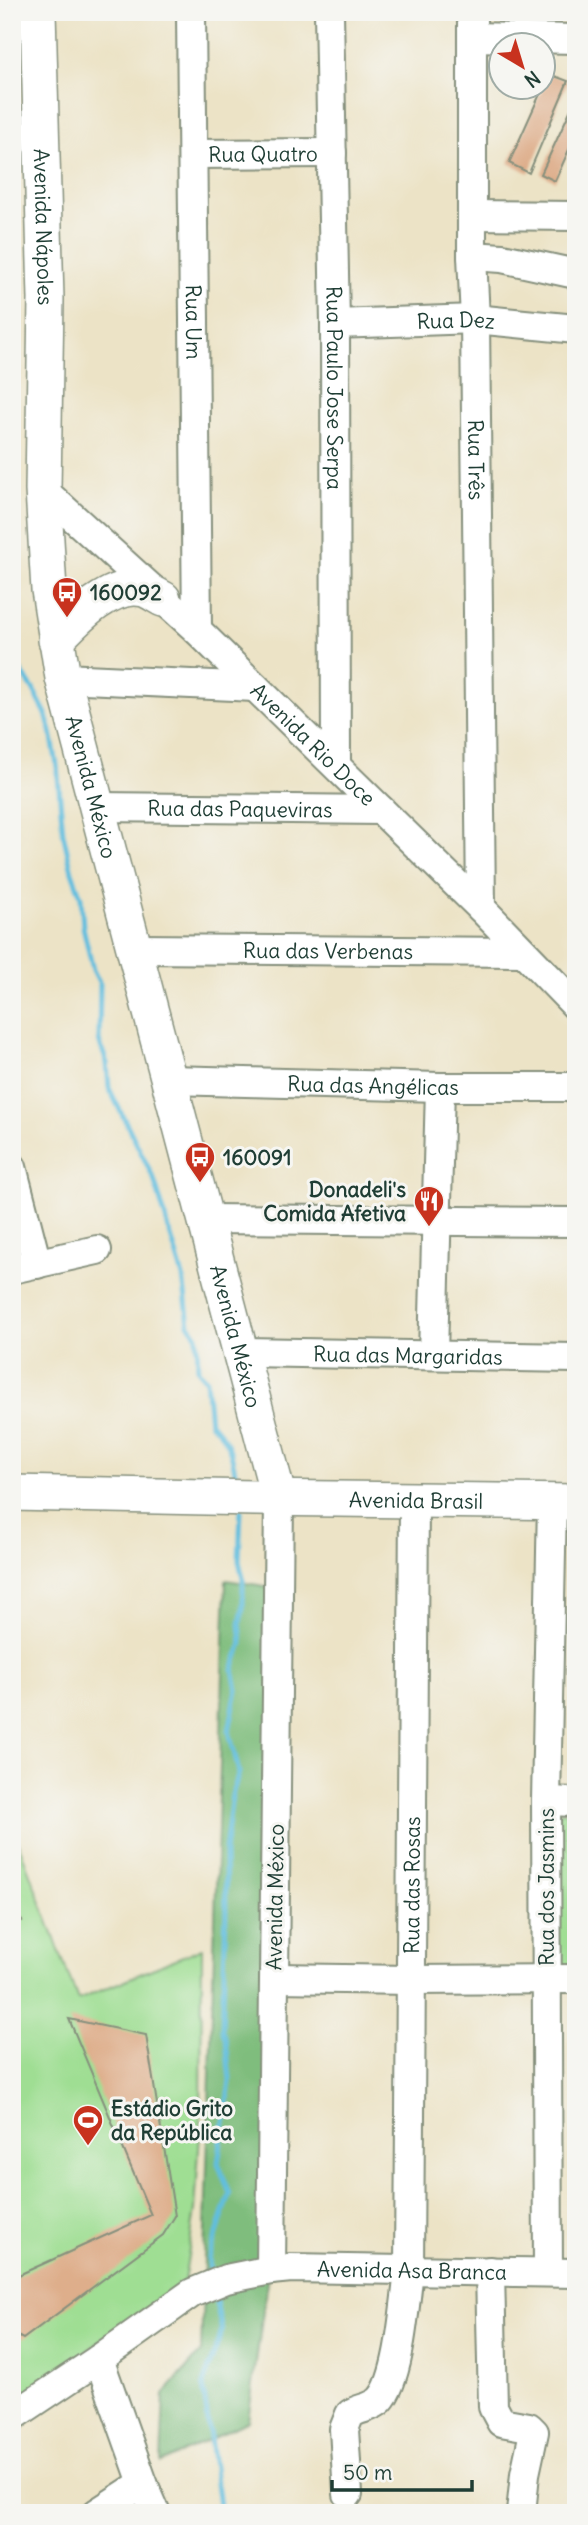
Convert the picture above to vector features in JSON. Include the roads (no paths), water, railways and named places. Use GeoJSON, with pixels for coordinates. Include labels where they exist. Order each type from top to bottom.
{"type":"FeatureCollection","features":[{"type":"Feature","properties":{"kind":"main road","name":"Avenida Nápoles"},"geometry":{"type":"LineString","coordinates":[[38,12],[46,299],[43,440]]}},
{"type":"Feature","properties":{"kind":"main road","name":"Avenida México"},"geometry":{"type":"LineString","coordinates":[[43,440],[48,578],[63,678],[240,1352],[267,1499]]}},
{"type":"Feature","properties":{"kind":"main road"},"geometry":{"type":"LineString","coordinates":[[56,640],[84,610],[111,595],[130,589],[144,589],[163,599]]}},
{"type":"Feature","properties":{"kind":"main road","name":"Avenida Brasil"},"geometry":{"type":"LineString","coordinates":[[12,1493],[564,1502]]}},
{"type":"Feature","properties":{"kind":"street","name":"Rua Um"},"geometry":{"type":"LineString","coordinates":[[191,12],[197,630]]}},
{"type":"Feature","properties":{"kind":"street","name":"Rua Paulo Jose Serpa"},"geometry":{"type":"LineString","coordinates":[[329,12],[335,324],[336,765]]}},
{"type":"Feature","properties":{"kind":"street"},"geometry":{"type":"LineString","coordinates":[[472,25],[576,39]]}},
{"type":"Feature","properties":{"kind":"street","name":"Rua Três"},"geometry":{"type":"LineString","coordinates":[[472,25],[472,256],[475,319],[481,908]]}},
{"type":"Feature","properties":{"kind":"street","name":"Rua Quatro"},"geometry":{"type":"LineString","coordinates":[[193,154],[332,153]]}},
{"type":"Feature","properties":{"kind":"street"},"geometry":{"type":"LineString","coordinates":[[472,215],[576,216]]}},
{"type":"Feature","properties":{"kind":"street"},"geometry":{"type":"LineString","coordinates":[[472,256],[502,258],[576,274]]}},
{"type":"Feature","properties":{"kind":"street","name":"Rua Dez"},"geometry":{"type":"LineString","coordinates":[[335,324],[475,319],[576,328]]}},
{"type":"Feature","properties":{"kind":"street","name":"Avenida Rio Doce"},"geometry":{"type":"LineString","coordinates":[[43,490],[197,630],[481,908],[576,1006]]}},
{"type":"Feature","properties":{"kind":"street"},"geometry":{"type":"LineString","coordinates":[[63,678],[254,687]]}},
{"type":"Feature","properties":{"kind":"street","name":"Rua das Paqueviras"},"geometry":{"type":"LineString","coordinates":[[98,807],[381,810]]}},
{"type":"Feature","properties":{"kind":"street","name":"Rua das Verbenas"},"geometry":{"type":"LineString","coordinates":[[135,949],[521,952]]}},
{"type":"Feature","properties":{"kind":"street","name":"Rua das Angélicas"},"geometry":{"type":"LineString","coordinates":[[170,1080],[440,1087],[576,1087]]}},
{"type":"Feature","properties":{"kind":"street"},"geometry":{"type":"LineString","coordinates":[[433,1355],[440,1087]]}},
{"type":"Feature","properties":{"kind":"street"},"geometry":{"type":"LineString","coordinates":[[12,1167],[25,1266],[97,1250]]}},
{"type":"Feature","properties":{"kind":"street"},"geometry":{"type":"LineString","coordinates":[[206,1219],[576,1222]]}},
{"type":"Feature","properties":{"kind":"street","name":"Rua das Margaridas"},"geometry":{"type":"LineString","coordinates":[[240,1352],[576,1358]]}},
{"type":"Feature","properties":{"kind":"street","name":"Avenida México"},"geometry":{"type":"LineString","coordinates":[[267,1499],[275,1978],[271,2259]]}},
{"type":"Feature","properties":{"kind":"street","name":"Rua das Rosas"},"geometry":{"type":"LineString","coordinates":[[348,2494],[344,2429],[350,2414],[376,2403],[386,2392],[396,2361],[409,2271],[414,1500]]}},
{"type":"Feature","properties":{"kind":"street","name":"Rua dos Jasmins"},"geometry":{"type":"LineString","coordinates":[[548,2272],[546,1801],[564,1502]]}},
{"type":"Feature","properties":{"kind":"street"},"geometry":{"type":"LineString","coordinates":[[546,1801],[576,1802]]}},
{"type":"Feature","properties":{"kind":"street"},"geometry":{"type":"LineString","coordinates":[[275,1978],[576,1979]]}},
{"type":"Feature","properties":{"kind":"street","name":"Avenida Asa Branca"},"geometry":{"type":"LineString","coordinates":[[12,2417],[192,2292],[271,2259],[291,2268],[576,2273]]}},
{"type":"Feature","properties":{"kind":"street"},"geometry":{"type":"LineString","coordinates":[[490,2271],[494,2407],[501,2422],[529,2427],[534,2432],[525,2474],[521,2513]]}},
{"type":"Feature","properties":{"kind":"street"},"geometry":{"type":"LineString","coordinates":[[99,2359],[156,2513]]}},
{"type":"Feature","properties":{"kind":"street"},"geometry":{"type":"LineString","coordinates":[[97,2513],[143,2483]]}},
{"type":"Feature","properties":{"kind":"waterway"},"geometry":{"type":"LineString","coordinates":[[12,658],[33,689],[46,714],[51,732],[63,833],[81,897],[83,927],[93,970],[100,984],[99,1041],[107,1063],[109,1088],[154,1179],[183,1277],[189,1325],[197,1336],[198,1370],[206,1380],[210,1423],[227,1444],[233,1460],[237,1486]]}},
{"type":"Feature","properties":{"kind":"waterway"},"geometry":{"type":"LineString","coordinates":[[210,2277],[209,2258],[230,2194],[218,2163],[230,2081],[226,2039],[222,2031],[225,1851],[232,1795],[239,1772],[229,1731],[237,1689],[233,1670],[242,1643],[240,1624],[243,1578],[239,1561],[241,1510]]}},
{"type":"Feature","properties":{"kind":"waterway"},"geometry":{"type":"LineString","coordinates":[[214,2293],[222,2331],[203,2385],[220,2513]]}},
{"type":"Feature","properties":{"kind":"place","name":"160092"},"geometry":{"type":"Point","coordinates":[67,619]}},
{"type":"Feature","properties":{"kind":"place","name":"160091"},"geometry":{"type":"Point","coordinates":[200,1184]}},
{"type":"Feature","properties":{"kind":"place","name":"Donadeli's Comida Afetiva"},"geometry":{"type":"Point","coordinates":[429,1228]}},
{"type":"Feature","properties":{"kind":"place","name":"Estádio Grito da República"},"geometry":{"type":"Point","coordinates":[88,2147]}}]}
